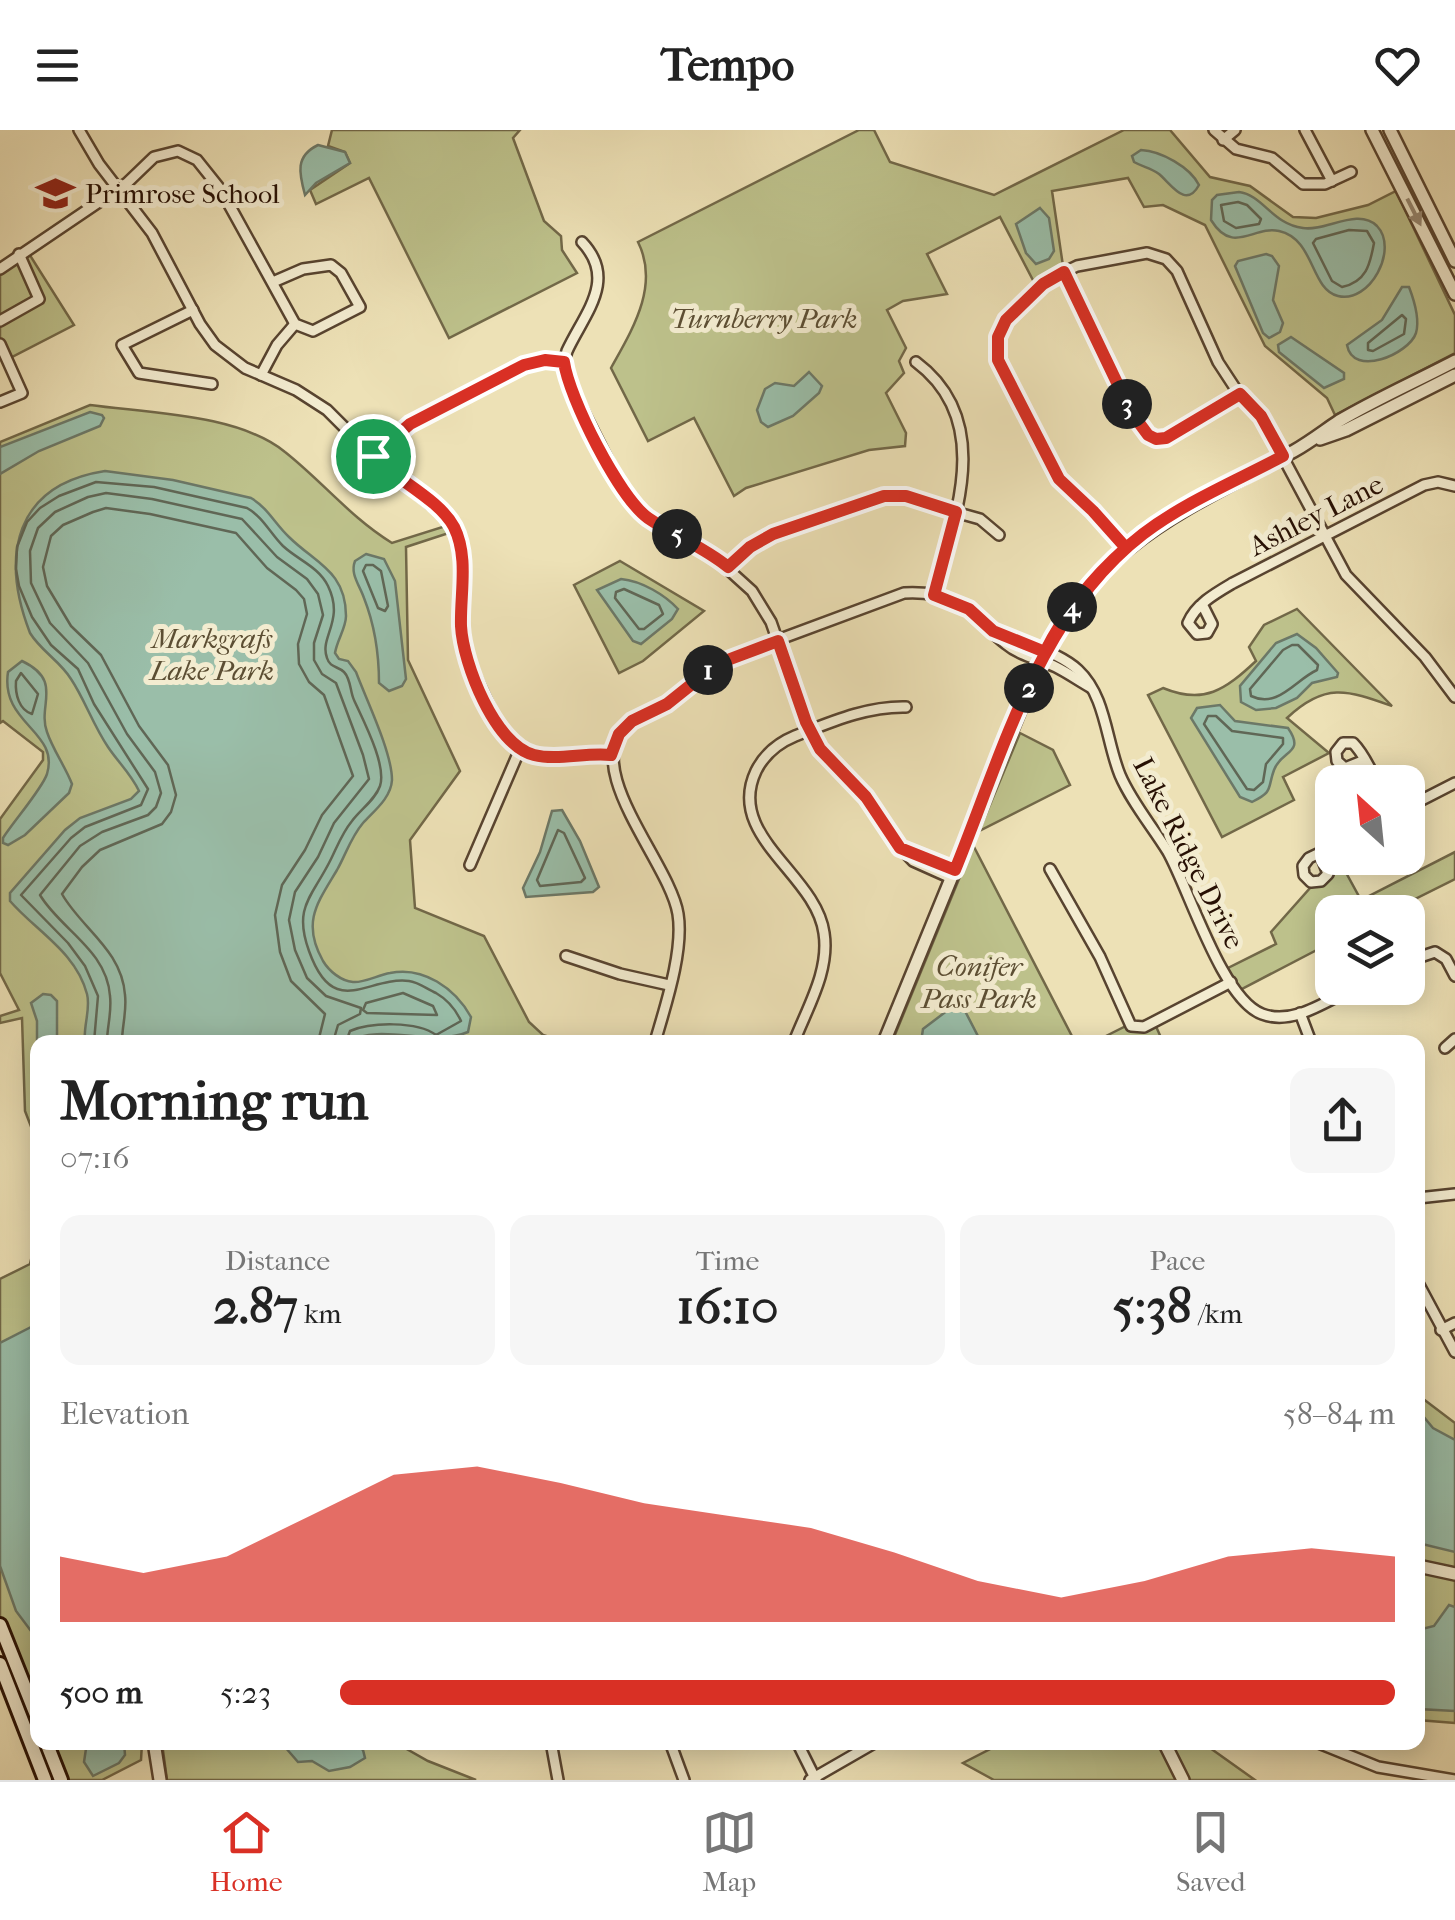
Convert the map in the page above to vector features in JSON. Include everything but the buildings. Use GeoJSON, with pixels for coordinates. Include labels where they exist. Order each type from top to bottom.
{"type":"FeatureCollection","features":[{"type":"Feature","properties":{"kind":"main road"},"geometry":{"type":"LineString","coordinates":[[0,1626],[30,1700]]}},
{"type":"Feature","properties":{"kind":"main road"},"geometry":{"type":"LineString","coordinates":[[0,1664],[30,1740]]}},
{"type":"Feature","properties":{"kind":"main road"},"geometry":{"type":"LineString","coordinates":[[34,1750],[46,1780]]}},
{"type":"Feature","properties":{"kind":"main road"},"geometry":{"type":"LineString","coordinates":[[49,1750],[61,1780]]}},
{"type":"Feature","properties":{"kind":"street"},"geometry":{"type":"LineString","coordinates":[[79,130],[90,152],[155,237],[193,310],[221,350],[327,410],[402,482],[438,507],[454,528],[462,554],[461,629],[465,654],[498,728],[520,749],[547,757],[611,755],[617,783],[677,907],[679,934],[657,1035]]}},
{"type":"Feature","properties":{"kind":"street"},"geometry":{"type":"LineString","coordinates":[[1214,130],[1236,149],[1266,155],[1304,184],[1318,186],[1351,172]]}},
{"type":"Feature","properties":{"kind":"street"},"geometry":{"type":"LineString","coordinates":[[1223,140],[1235,130]]}},
{"type":"Feature","properties":{"kind":"street"},"geometry":{"type":"LineString","coordinates":[[1305,130],[1332,181]]}},
{"type":"Feature","properties":{"kind":"street"},"geometry":{"type":"LineString","coordinates":[[1372,130],[1455,294]]}},
{"type":"Feature","properties":{"kind":"street"},"geometry":{"type":"LineString","coordinates":[[1390,130],[1455,261]]}},
{"type":"Feature","properties":{"kind":"street"},"geometry":{"type":"LineString","coordinates":[[0,269],[161,153],[178,151],[193,156],[222,190],[295,324],[313,331],[360,307],[341,273],[331,265],[304,269],[273,282]]}},
{"type":"Feature","properties":{"kind":"street"},"geometry":{"type":"LineString","coordinates":[[582,242],[596,265],[599,286],[564,362],[570,388],[625,494],[649,518],[710,553],[752,591],[778,641],[810,731],[829,760],[866,797],[900,848],[953,874]]}},
{"type":"Feature","properties":{"kind":"street"},"geometry":{"type":"LineString","coordinates":[[1126,548],[1059,479],[998,360],[998,337],[1006,320],[1043,284],[1094,260],[1140,253],[1166,259],[1179,274],[1212,353],[1240,394],[1261,416],[1346,575],[1425,656],[1455,697]]}},
{"type":"Feature","properties":{"kind":"street"},"geometry":{"type":"LineString","coordinates":[[0,261],[16,256]]}},
{"type":"Feature","properties":{"kind":"street"},"geometry":{"type":"LineString","coordinates":[[0,322],[39,299],[16,256]]}},
{"type":"Feature","properties":{"kind":"street"},"geometry":{"type":"LineString","coordinates":[[1064,272],[1127,404],[1148,435],[1166,438],[1240,394]]}},
{"type":"Feature","properties":{"kind":"street"},"geometry":{"type":"LineString","coordinates":[[193,310],[122,344],[140,374],[212,384]]}},
{"type":"Feature","properties":{"kind":"street"},"geometry":{"type":"LineString","coordinates":[[261,375],[277,345],[295,324]]}},
{"type":"Feature","properties":{"kind":"street"},"geometry":{"type":"LineString","coordinates":[[0,344],[22,393],[0,402]]}},
{"type":"Feature","properties":{"kind":"street"},"geometry":{"type":"LineString","coordinates":[[373,456],[410,424],[524,365],[545,360],[564,362]]}},
{"type":"Feature","properties":{"kind":"street"},"geometry":{"type":"LineString","coordinates":[[916,362],[935,376],[959,428],[964,475],[934,595]]}},
{"type":"Feature","properties":{"kind":"street"},"geometry":{"type":"LineString","coordinates":[[887,1035],[1043,657],[1078,598],[1126,548],[1175,513],[1455,362]]}},
{"type":"Feature","properties":{"kind":"street"},"geometry":{"type":"LineString","coordinates":[[1306,444],[1346,430],[1455,375]]}},
{"type":"Feature","properties":{"kind":"street","name":"Ashley Lane"},"geometry":{"type":"LineString","coordinates":[[1202,604],[1233,583],[1424,485],[1438,482],[1455,486]]}},
{"type":"Feature","properties":{"kind":"street"},"geometry":{"type":"LineString","coordinates":[[728,567],[750,547],[773,534],[884,496],[906,496],[980,519],[998,535]]}},
{"type":"Feature","properties":{"kind":"street","name":"Lake Ridge Drive"},"geometry":{"type":"LineString","coordinates":[[611,755],[619,734],[632,721],[667,704],[717,664],[888,596],[934,595],[969,609],[993,631],[1080,671],[1103,714],[1125,785],[1176,868],[1197,921],[1231,982],[1244,1002],[1262,1014],[1300,1014]]}},
{"type":"Feature","properties":{"kind":"street"},"geometry":{"type":"LineString","coordinates":[[797,1035],[822,970],[824,932],[808,891],[756,826],[747,780],[787,740],[878,707],[906,708]]}},
{"type":"Feature","properties":{"kind":"street"},"geometry":{"type":"LineString","coordinates":[[470,865],[520,749]]}},
{"type":"Feature","properties":{"kind":"street"},"geometry":{"type":"LineString","coordinates":[[1366,760],[1368,765]]}},
{"type":"Feature","properties":{"kind":"street"},"geometry":{"type":"LineString","coordinates":[[1425,798],[1455,783]]}},
{"type":"Feature","properties":{"kind":"street"},"geometry":{"type":"LineString","coordinates":[[1050,870],[1135,1028],[1231,982]]}},
{"type":"Feature","properties":{"kind":"street"},"geometry":{"type":"LineString","coordinates":[[1425,955],[1435,952],[1446,958],[1455,976]]}},
{"type":"Feature","properties":{"kind":"street"},"geometry":{"type":"LineString","coordinates":[[566,956],[670,985]]}},
{"type":"Feature","properties":{"kind":"street"},"geometry":{"type":"LineString","coordinates":[[1308,1035],[1300,1014],[1319,1005]]}},
{"type":"Feature","properties":{"kind":"street"},"geometry":{"type":"LineString","coordinates":[[1445,1048],[1455,1039]]}},
{"type":"Feature","properties":{"kind":"street"},"geometry":{"type":"LineString","coordinates":[[1425,1197],[1455,1194]]}},
{"type":"Feature","properties":{"kind":"street"},"geometry":{"type":"LineString","coordinates":[[1425,1298],[1455,1352]]}},
{"type":"Feature","properties":{"kind":"street"},"geometry":{"type":"LineString","coordinates":[[1441,1330],[1455,1323]]}},
{"type":"Feature","properties":{"kind":"street"},"geometry":{"type":"LineString","coordinates":[[1425,1568],[1455,1574]]}},
{"type":"Feature","properties":{"kind":"street"},"geometry":{"type":"LineString","coordinates":[[155,1750],[160,1780]]}},
{"type":"Feature","properties":{"kind":"street"},"geometry":{"type":"LineString","coordinates":[[552,1750],[558,1780]]}},
{"type":"Feature","properties":{"kind":"street"},"geometry":{"type":"LineString","coordinates":[[673,1750],[684,1780]]}},
{"type":"Feature","properties":{"kind":"street"},"geometry":{"type":"LineString","coordinates":[[801,1750],[814,1779],[863,1750]]}},
{"type":"Feature","properties":{"kind":"street"},"geometry":{"type":"LineString","coordinates":[[1168,1750],[1182,1780]]}},
{"type":"Feature","properties":{"kind":"street"},"geometry":{"type":"LineString","coordinates":[[1336,1750],[1378,1767],[1455,1780]]}},
{"type":"Feature","properties":{"kind":"green space"},"geometry":{"type":"Polygon","coordinates":[[[332,130],[520,130],[513,138],[544,221],[561,236],[562,250],[577,273],[449,338],[369,178],[316,204],[310,190],[350,163],[345,152],[328,146],[332,130]]]}},
{"type":"Feature","properties":{"kind":"green space","name":"Turnberry Park"},"geometry":{"type":"Polygon","coordinates":[[[859,130],[874,130],[890,162],[994,195],[1124,130],[1170,130],[1210,177],[1250,186],[1293,217],[1316,218],[1368,205],[1396,191],[1455,315],[1455,353],[1335,415],[1327,398],[1265,346],[1205,225],[1163,205],[1144,207],[1128,178],[1052,191],[1063,266],[1035,284],[1000,217],[927,254],[947,294],[903,301],[887,310],[906,348],[899,361],[904,373],[886,393],[906,433],[905,446],[869,450],[746,488],[734,496],[694,418],[648,441],[611,368],[635,323],[645,291],[644,258],[638,242],[859,130]]]}},
{"type":"Feature","properties":{"kind":"green space"},"geometry":{"type":"Polygon","coordinates":[[[26,249],[74,325],[8,359],[0,344],[0,269],[26,249]]]}},
{"type":"Feature","properties":{"kind":"green space","name":"Markgrafs Lake Park"},"geometry":{"type":"Polygon","coordinates":[[[90,405],[192,417],[266,439],[392,543],[452,524],[455,531],[406,547],[408,660],[460,771],[410,840],[415,908],[484,936],[529,1022],[543,1035],[30,1035],[30,1124],[25,1111],[22,1018],[0,1023],[0,1016],[19,1010],[0,973],[0,819],[43,760],[43,752],[3,721],[0,723],[0,442],[90,405]]]}},
{"type":"Feature","properties":{"kind":"green space"},"geometry":{"type":"Polygon","coordinates":[[[620,561],[704,611],[643,661],[619,673],[574,585],[620,561]]]}},
{"type":"Feature","properties":{"kind":"green space"},"geometry":{"type":"Polygon","coordinates":[[[1297,609],[1392,706],[1337,693],[1325,694],[1301,706],[1287,718],[1329,753],[1283,777],[1294,800],[1222,837],[1148,695],[1163,688],[1202,695],[1224,687],[1256,661],[1249,647],[1264,625],[1297,609]]]}},
{"type":"Feature","properties":{"kind":"green space"},"geometry":{"type":"Polygon","coordinates":[[[1020,733],[1053,750],[1070,785],[979,831],[1020,733]]]}},
{"type":"Feature","properties":{"kind":"green space","name":"Conifer Pass Park"},"geometry":{"type":"Polygon","coordinates":[[[973,845],[1071,1035],[895,1035],[973,845]]]}},
{"type":"Feature","properties":{"kind":"green space"},"geometry":{"type":"Polygon","coordinates":[[[1455,852],[1455,879],[1423,895],[1371,895],[1410,875],[1425,875],[1425,867],[1455,852]]]}},
{"type":"Feature","properties":{"kind":"green space"},"geometry":{"type":"Polygon","coordinates":[[[1330,875],[1347,875],[1358,895],[1315,895],[1315,951],[1236,992],[1224,970],[1276,944],[1271,932],[1311,887],[1322,886],[1330,875]]]}},
{"type":"Feature","properties":{"kind":"green space"},"geometry":{"type":"Polygon","coordinates":[[[1154,1022],[1160,1035],[1108,1035],[1130,1024],[1154,1022]]]}},
{"type":"Feature","properties":{"kind":"green space"},"geometry":{"type":"Polygon","coordinates":[[[30,1264],[30,1702],[0,1625],[0,1279],[30,1264]]]}},
{"type":"Feature","properties":{"kind":"green space"},"geometry":{"type":"Polygon","coordinates":[[[1425,1400],[1455,1423],[1455,1723],[1425,1721],[1425,1400]]]}},
{"type":"Feature","properties":{"kind":"green space"},"geometry":{"type":"Polygon","coordinates":[[[49,1750],[142,1750],[141,1760],[102,1780],[61,1780],[49,1750]]]}},
{"type":"Feature","properties":{"kind":"green space"},"geometry":{"type":"Polygon","coordinates":[[[163,1750],[408,1750],[476,1780],[167,1780],[163,1750]]]}},
{"type":"Feature","properties":{"kind":"green space"},"geometry":{"type":"Polygon","coordinates":[[[988,1750],[1213,1750],[1255,1780],[994,1780],[963,1763],[988,1750]]]}},
{"type":"Feature","properties":{"kind":"water"},"geometry":{"type":"Polygon","coordinates":[[[318,145],[345,152],[350,163],[316,183],[305,195],[302,160],[318,145]]]}},
{"type":"Feature","properties":{"kind":"water"},"geometry":{"type":"Polygon","coordinates":[[[1141,150],[1174,161],[1199,185],[1189,195],[1179,193],[1159,174],[1134,162],[1132,156],[1141,150]]]}},
{"type":"Feature","properties":{"kind":"water"},"geometry":{"type":"Polygon","coordinates":[[[1239,192],[1255,198],[1283,221],[1303,228],[1351,219],[1369,221],[1383,236],[1385,248],[1378,273],[1361,292],[1338,296],[1322,284],[1306,253],[1291,236],[1270,230],[1244,237],[1227,236],[1211,220],[1212,200],[1217,195],[1239,192]]]}},
{"type":"Feature","properties":{"kind":"water"},"geometry":{"type":"Polygon","coordinates":[[[1040,208],[1049,218],[1054,251],[1049,259],[1036,264],[1026,253],[1016,224],[1040,208]]]}},
{"type":"Feature","properties":{"kind":"water"},"geometry":{"type":"Polygon","coordinates":[[[1266,254],[1279,266],[1273,300],[1283,323],[1280,332],[1269,338],[1263,333],[1235,266],[1238,261],[1266,254]]]}},
{"type":"Feature","properties":{"kind":"water"},"geometry":{"type":"Polygon","coordinates":[[[1402,287],[1409,287],[1416,310],[1417,328],[1411,341],[1381,359],[1359,360],[1351,355],[1347,345],[1382,320],[1402,287]]]}},
{"type":"Feature","properties":{"kind":"water"},"geometry":{"type":"Polygon","coordinates":[[[1291,337],[1344,373],[1344,379],[1324,388],[1279,352],[1278,345],[1291,337]]]}},
{"type":"Feature","properties":{"kind":"water"},"geometry":{"type":"Polygon","coordinates":[[[809,372],[822,386],[819,393],[793,416],[768,427],[761,422],[757,410],[765,389],[775,383],[794,386],[809,372]]]}},
{"type":"Feature","properties":{"kind":"water"},"geometry":{"type":"Polygon","coordinates":[[[90,412],[102,415],[100,426],[39,451],[0,474],[0,447],[90,412]]]}},
{"type":"Feature","properties":{"kind":"water","name":"Markgrafs Lake Park"},"geometry":{"type":"Polygon","coordinates":[[[105,471],[173,480],[251,498],[335,578],[345,601],[346,616],[335,653],[356,672],[383,741],[392,780],[385,798],[355,834],[318,903],[313,935],[323,961],[340,978],[353,982],[385,974],[414,973],[447,988],[471,1017],[468,1032],[85,1035],[88,1000],[82,979],[65,954],[10,901],[10,893],[65,830],[80,818],[131,799],[139,791],[103,739],[71,679],[30,633],[21,604],[16,577],[22,528],[51,491],[105,471]]]}},
{"type":"Feature","properties":{"kind":"water"},"geometry":{"type":"Polygon","coordinates":[[[366,554],[384,559],[395,581],[406,679],[402,686],[389,691],[379,683],[374,629],[354,575],[355,561],[366,554]]]}},
{"type":"Feature","properties":{"kind":"water"},"geometry":{"type":"Polygon","coordinates":[[[621,579],[652,590],[678,609],[672,619],[641,644],[633,641],[597,590],[621,579]]]}},
{"type":"Feature","properties":{"kind":"water"},"geometry":{"type":"Polygon","coordinates":[[[1297,634],[1316,648],[1338,673],[1337,677],[1312,683],[1297,698],[1276,708],[1256,710],[1241,702],[1240,686],[1276,643],[1297,634]]]}},
{"type":"Feature","properties":{"kind":"water"},"geometry":{"type":"Polygon","coordinates":[[[22,661],[35,669],[46,685],[47,732],[72,784],[69,793],[25,835],[8,845],[3,838],[44,780],[49,759],[8,690],[8,672],[22,661]]]}},
{"type":"Feature","properties":{"kind":"water"},"geometry":{"type":"Polygon","coordinates":[[[1220,705],[1235,721],[1288,728],[1293,736],[1293,747],[1277,764],[1267,792],[1252,802],[1240,797],[1191,718],[1197,708],[1220,705]]]}},
{"type":"Feature","properties":{"kind":"water"},"geometry":{"type":"Polygon","coordinates":[[[562,810],[599,887],[593,892],[526,897],[523,888],[540,852],[552,811],[562,810]]]}},
{"type":"Feature","properties":{"kind":"water"},"geometry":{"type":"Polygon","coordinates":[[[43,994],[57,1001],[57,1035],[37,1035],[31,1003],[43,994]]]}},
{"type":"Feature","properties":{"kind":"water"},"geometry":{"type":"Polygon","coordinates":[[[959,1006],[965,1011],[977,1035],[922,1035],[923,1029],[959,1006]]]}},
{"type":"Feature","properties":{"kind":"water"},"geometry":{"type":"Polygon","coordinates":[[[30,1328],[30,1630],[16,1611],[0,1566],[0,1343],[30,1328]]]}},
{"type":"Feature","properties":{"kind":"water"},"geometry":{"type":"Polygon","coordinates":[[[1425,1418],[1433,1428],[1455,1440],[1455,1552],[1425,1545],[1425,1418]]]}},
{"type":"Feature","properties":{"kind":"water"},"geometry":{"type":"Polygon","coordinates":[[[1449,1605],[1455,1607],[1455,1711],[1425,1709],[1425,1628],[1434,1626],[1449,1605]]]}},
{"type":"Feature","properties":{"kind":"water"},"geometry":{"type":"Polygon","coordinates":[[[86,1750],[125,1750],[119,1763],[93,1776],[84,1762],[86,1750]]]}},
{"type":"Feature","properties":{"kind":"water"},"geometry":{"type":"Polygon","coordinates":[[[288,1750],[363,1750],[365,1758],[350,1767],[329,1771],[312,1761],[298,1762],[288,1750]]]}},
{"type":"Feature","properties":{"kind":"place","name":"Primrose School"},"geometry":{"type":"Point","coordinates":[55,193]}},
{"type":"Feature","properties":{"kind":"route"},"geometry":{"type":"LineString","coordinates":[[373,456],[410,424],[524,365],[545,360],[564,362],[570,388],[625,494],[649,518],[728,567],[750,547],[773,534],[884,496],[906,496],[956,512],[934,595],[969,609],[993,631],[1045,652],[1078,598],[1084,592],[1093,580],[1112,561],[1119,554],[1126,548],[1059,479],[999,366],[997,347],[1002,327],[1043,284],[1064,272],[1127,404],[1148,435],[1166,438],[1240,394],[1261,416],[1283,456],[1152,527],[1119,554],[1093,580],[1078,598],[1037,669],[955,870],[900,848],[866,797],[820,749],[806,722],[778,641],[717,664],[667,704],[632,721],[619,734],[611,755],[541,756],[513,744],[498,728],[465,654],[461,629],[462,554],[454,528],[438,507],[373,456]]}}]}
